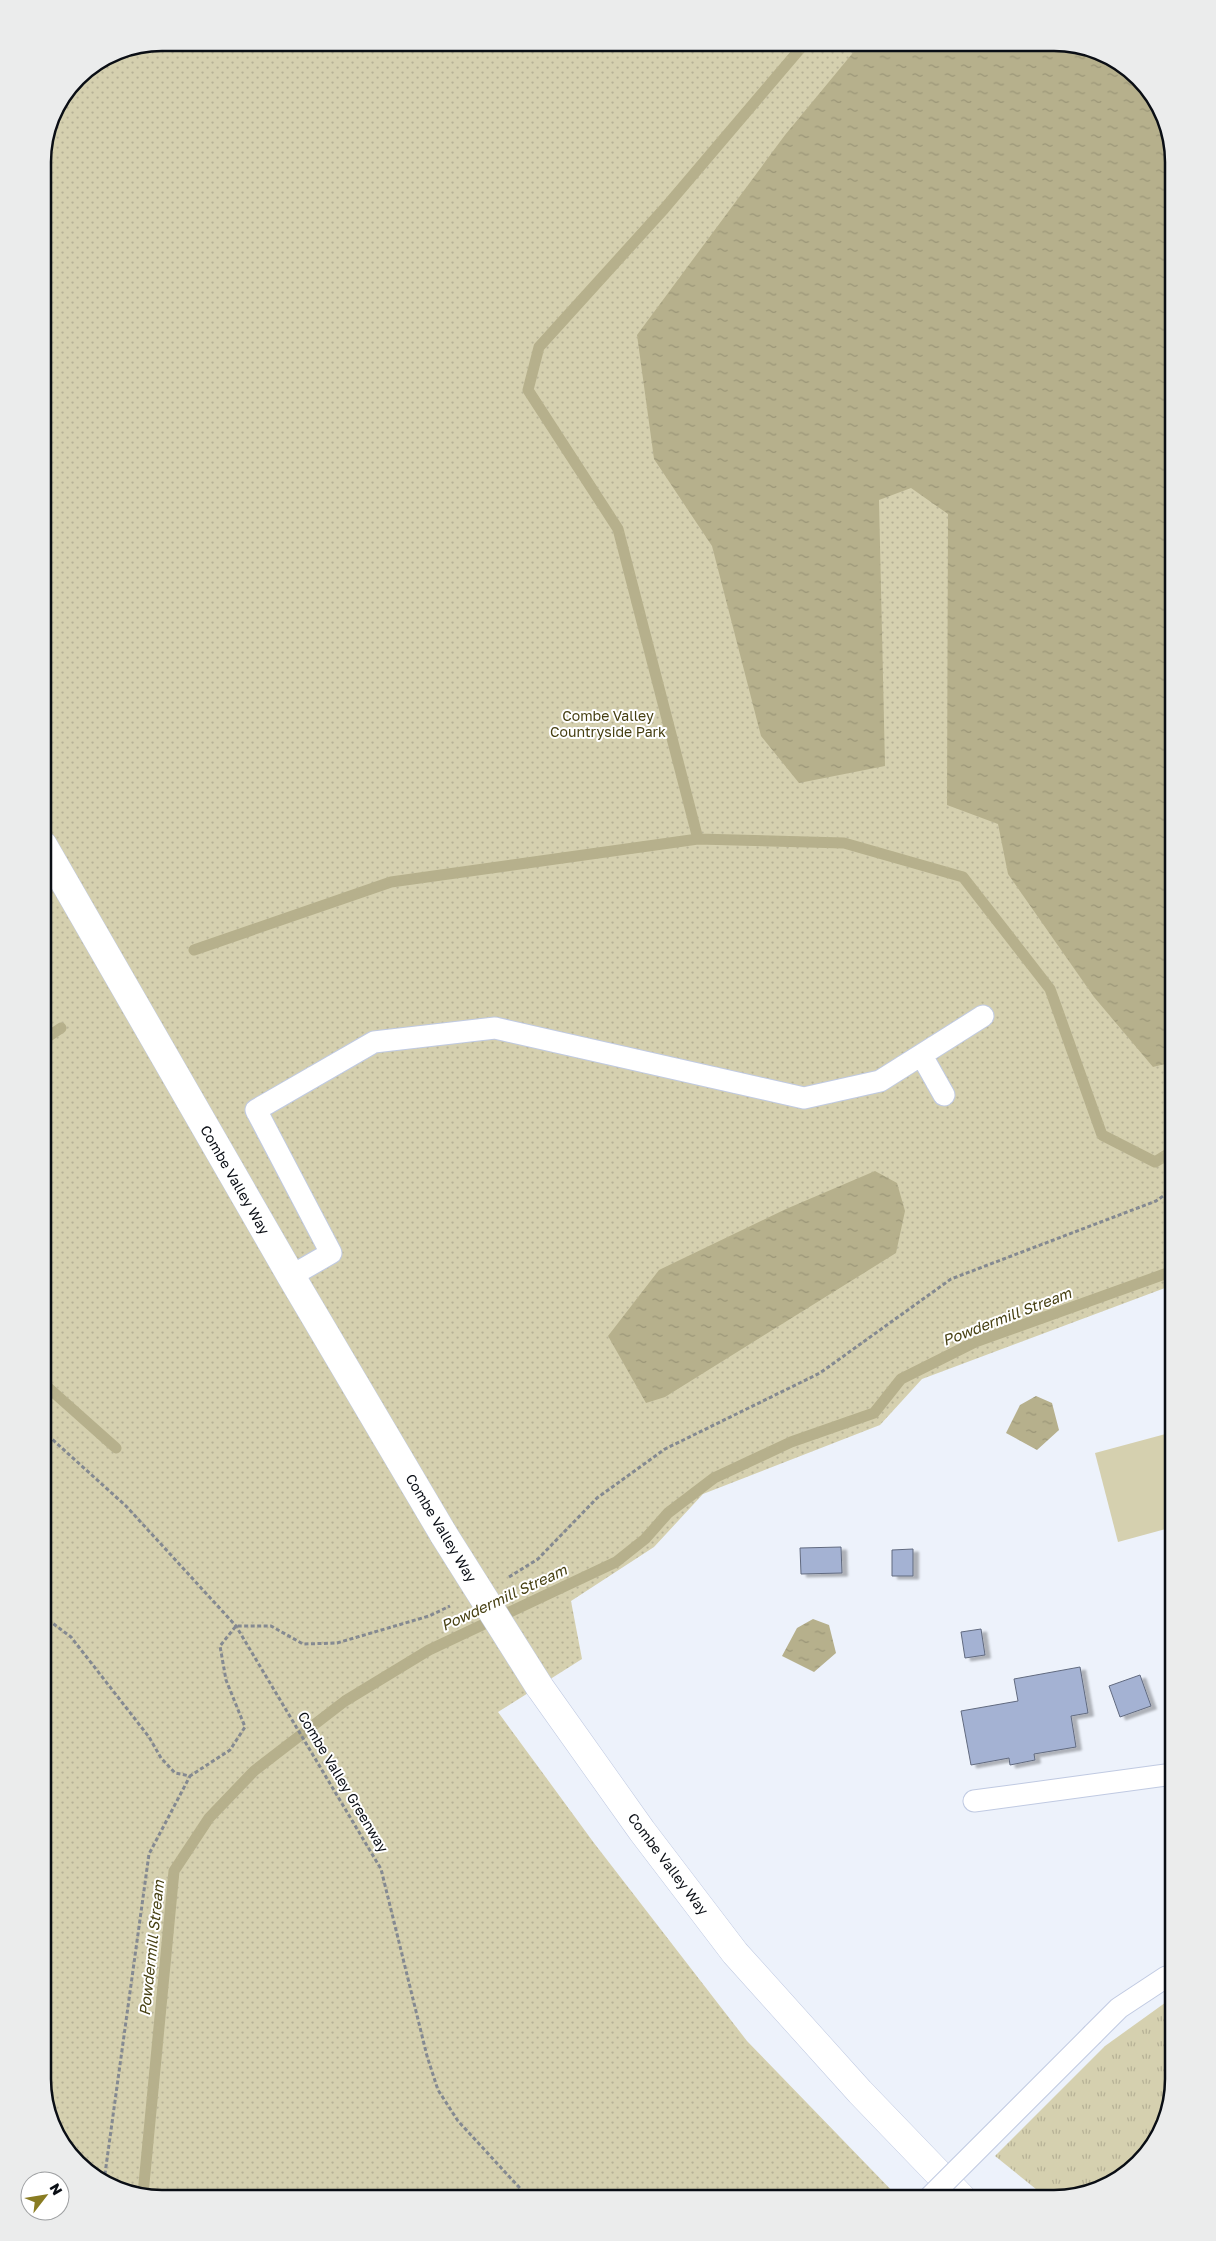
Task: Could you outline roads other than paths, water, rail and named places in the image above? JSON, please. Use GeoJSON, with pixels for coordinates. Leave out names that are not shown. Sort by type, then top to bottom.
{"type":"FeatureCollection","features":[{"type":"Feature","properties":{"kind":"main road","name":"Combe Valley Way"},"geometry":{"type":"LineString","coordinates":[[51,860],[291,1276],[444,1535],[540,1686],[642,1831],[735,1953],[860,2092],[954,2190]]}},
{"type":"Feature","properties":{"kind":"lane"},"geometry":{"type":"LineString","coordinates":[[291,1276],[331,1253],[256,1110],[374,1042],[495,1028],[804,1098],[880,1081],[983,1016]]}},
{"type":"Feature","properties":{"kind":"lane"},"geometry":{"type":"LineString","coordinates":[[922,1056],[944,1095]]}},
{"type":"Feature","properties":{"kind":"lane"},"geometry":{"type":"LineString","coordinates":[[974,1801],[1165,1775]]}},
{"type":"Feature","properties":{"kind":"lane"},"geometry":{"type":"LineString","coordinates":[[937,2190],[1119,2008],[1165,1978]]}},
{"type":"Feature","properties":{"kind":"water"},"geometry":{"type":"Polygon","coordinates":[[[854,51],[1061,51],[1075,53],[1096,60],[1121,74],[1142,95],[1159,127],[1165,155],[1165,1064],[1153,1067],[1094,997],[1008,874],[998,824],[947,805],[948,514],[911,488],[879,500],[885,766],[799,783],[761,736],[712,546],[654,459],[637,335],[785,135],[854,51]]]}},
{"type":"Feature","properties":{"kind":"water"},"geometry":{"type":"Polygon","coordinates":[[[875,1171],[897,1183],[905,1211],[896,1253],[665,1397],[646,1403],[608,1336],[659,1270],[786,1209],[875,1171]]]}},
{"type":"Feature","properties":{"kind":"water"},"geometry":{"type":"Polygon","coordinates":[[[1036,1396],[1052,1403],[1059,1430],[1037,1450],[1006,1433],[1020,1405],[1036,1396]]]}},
{"type":"Feature","properties":{"kind":"water"},"geometry":{"type":"Polygon","coordinates":[[[813,1619],[829,1625],[836,1653],[814,1672],[782,1656],[797,1628],[813,1619]]]}},
{"type":"Feature","properties":{"kind":"waterway"},"geometry":{"type":"LineString","coordinates":[[698,839],[618,529],[528,390],[539,347],[664,209],[798,51]]}},
{"type":"Feature","properties":{"kind":"waterway"},"geometry":{"type":"LineString","coordinates":[[194,950],[391,882],[698,839],[844,843],[963,877],[1050,989],[1102,1135],[1155,1162],[1165,1156]]}},
{"type":"Feature","properties":{"kind":"waterway"},"geometry":{"type":"LineString","coordinates":[[51,1035],[61,1028]]}},
{"type":"Feature","properties":{"kind":"waterway","name":"Powdermill Stream"},"geometry":{"type":"LineString","coordinates":[[144,2188],[174,1871],[209,1818],[254,1771],[345,1701],[429,1650],[616,1562],[645,1539],[668,1513],[714,1478],[791,1442],[874,1413],[901,1379],[975,1342],[1165,1274]]}},
{"type":"Feature","properties":{"kind":"waterway"},"geometry":{"type":"LineString","coordinates":[[51,1390],[116,1448]]}},
{"type":"Feature","properties":{"kind":"park label","name":"Combe Valley Countryside Park"},"geometry":{"type":"Point","coordinates":[608,724]}}]}
